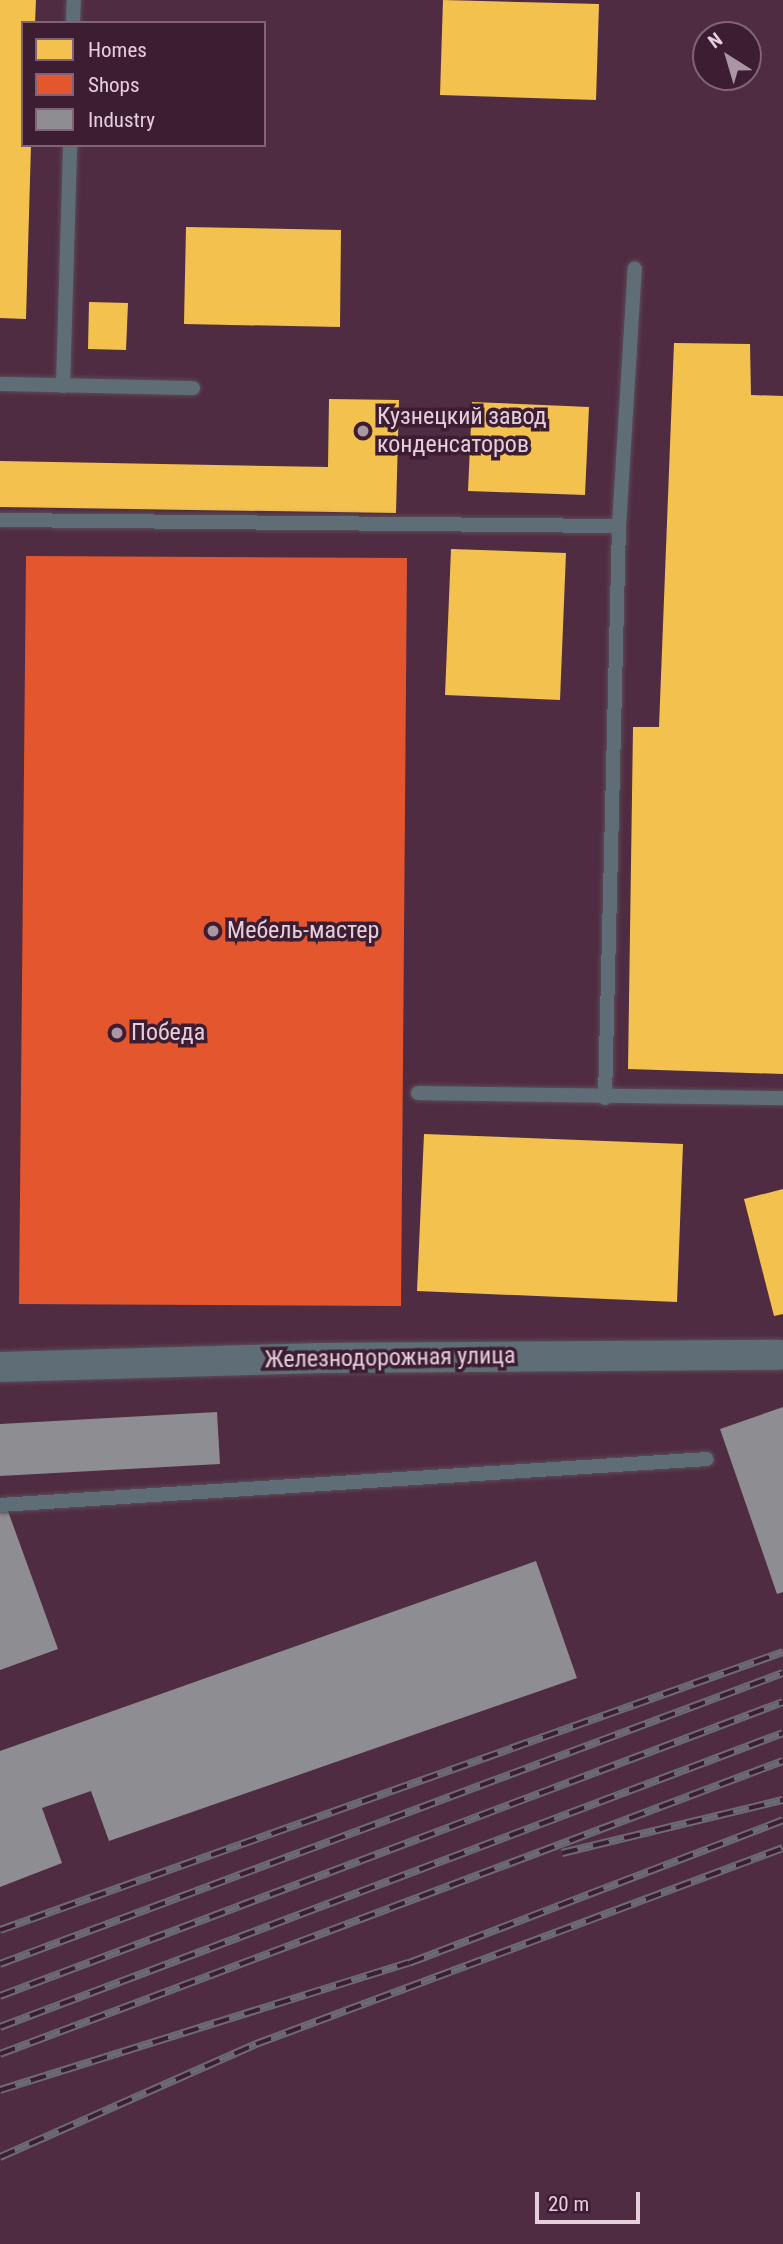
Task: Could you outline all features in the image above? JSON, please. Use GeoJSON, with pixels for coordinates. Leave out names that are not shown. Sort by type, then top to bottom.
{"type":"FeatureCollection","features":[{"type":"Feature","properties":{"kind":"street","name":"Железнодорожная улица"},"geometry":{"type":"LineString","coordinates":[[0,1367],[321,1358],[781,1355]]}},
{"type":"Feature","properties":{"kind":"lane"},"geometry":{"type":"LineString","coordinates":[[73,21],[74,0]]}},
{"type":"Feature","properties":{"kind":"lane"},"geometry":{"type":"LineString","coordinates":[[63,386],[70,147]]}},
{"type":"Feature","properties":{"kind":"lane"},"geometry":{"type":"LineString","coordinates":[[605,1098],[619,526],[635,268]]}},
{"type":"Feature","properties":{"kind":"lane"},"geometry":{"type":"LineString","coordinates":[[0,384],[193,388]]}},
{"type":"Feature","properties":{"kind":"lane"},"geometry":{"type":"LineString","coordinates":[[0,520],[619,526]]}},
{"type":"Feature","properties":{"kind":"lane"},"geometry":{"type":"LineString","coordinates":[[418,1093],[605,1098],[783,1098]]}},
{"type":"Feature","properties":{"kind":"lane"},"geometry":{"type":"LineString","coordinates":[[0,1505],[707,1460]]}},
{"type":"Feature","properties":{"kind":"shaded area"},"geometry":{"type":"Polygon","coordinates":[[[0,0],[783,0],[783,2244],[0,2244],[0,0]]]}},
{"type":"Feature","properties":{"kind":"building: Homes"},"geometry":{"type":"Polygon","coordinates":[[[0,0],[36,0],[35,21],[21,21],[21,147],[31,147],[26,319],[0,318],[0,0]]]}},
{"type":"Feature","properties":{"kind":"building: Homes"},"geometry":{"type":"Polygon","coordinates":[[[443,0],[599,4],[596,100],[440,95],[443,0]]]}},
{"type":"Feature","properties":{"kind":"building: Homes"},"geometry":{"type":"Polygon","coordinates":[[[186,227],[341,230],[340,327],[184,324],[186,227]]]}},
{"type":"Feature","properties":{"kind":"building: Homes"},"geometry":{"type":"Polygon","coordinates":[[[89,302],[128,303],[126,350],[88,349],[89,302]]]}},
{"type":"Feature","properties":{"kind":"building: Homes"},"geometry":{"type":"Polygon","coordinates":[[[674,343],[750,344],[751,395],[783,396],[783,1074],[628,1069],[633,727],[659,727],[674,343]]]}},
{"type":"Feature","properties":{"kind":"building: Homes","name":"Кузнецкий завод конденсаторов"},"geometry":{"type":"Polygon","coordinates":[[[329,399],[399,400],[396,513],[0,507],[0,461],[328,467],[329,399]]]}},
{"type":"Feature","properties":{"kind":"building: Homes"},"geometry":{"type":"Polygon","coordinates":[[[472,402],[589,407],[585,495],[468,491],[472,402]]]}},
{"type":"Feature","properties":{"kind":"building: Homes"},"geometry":{"type":"Polygon","coordinates":[[[451,549],[566,553],[560,700],[445,695],[451,549]]]}},
{"type":"Feature","properties":{"kind":"building: Homes"},"geometry":{"type":"Polygon","coordinates":[[[424,1134],[683,1144],[677,1302],[417,1291],[424,1134]]]}},
{"type":"Feature","properties":{"kind":"building: Homes"},"geometry":{"type":"Polygon","coordinates":[[[783,1189],[783,1314],[774,1316],[744,1199],[783,1189]]]}},
{"type":"Feature","properties":{"kind":"building: Shops","name":"Мебель-мастер"},"geometry":{"type":"Polygon","coordinates":[[[26,556],[407,558],[401,1306],[19,1304],[26,556]]]}},
{"type":"Feature","properties":{"kind":"building: Industry"},"geometry":{"type":"Polygon","coordinates":[[[783,1407],[783,1592],[777,1594],[720,1429],[783,1407]]]}},
{"type":"Feature","properties":{"kind":"building: Industry"},"geometry":{"type":"Polygon","coordinates":[[[217,1412],[220,1464],[0,1476],[0,1424],[217,1412]]]}},
{"type":"Feature","properties":{"kind":"building: Industry"},"geometry":{"type":"Polygon","coordinates":[[[5,1503],[58,1649],[0,1670],[0,1505],[5,1503]]]}},
{"type":"Feature","properties":{"kind":"building: Industry"},"geometry":{"type":"Polygon","coordinates":[[[536,1561],[577,1678],[109,1841],[91,1791],[42,1808],[62,1863],[0,1887],[0,1751],[536,1561]]]}},
{"type":"Feature","properties":{"kind":"railway"},"geometry":{"type":"LineString","coordinates":[[0,1930],[783,1652]]}},
{"type":"Feature","properties":{"kind":"railway"},"geometry":{"type":"LineString","coordinates":[[0,1964],[783,1673]]}},
{"type":"Feature","properties":{"kind":"railway"},"geometry":{"type":"LineString","coordinates":[[0,1996],[783,1702]]}},
{"type":"Feature","properties":{"kind":"railway"},"geometry":{"type":"LineString","coordinates":[[0,2027],[783,1733]]}},
{"type":"Feature","properties":{"kind":"railway"},"geometry":{"type":"LineString","coordinates":[[0,2054],[783,1761]]}},
{"type":"Feature","properties":{"kind":"railway"},"geometry":{"type":"LineString","coordinates":[[562,1853],[783,1800]]}},
{"type":"Feature","properties":{"kind":"railway"},"geometry":{"type":"LineString","coordinates":[[0,2090],[409,1963],[783,1820]]}},
{"type":"Feature","properties":{"kind":"railway"},"geometry":{"type":"LineString","coordinates":[[0,2157],[256,2044],[783,1848]]}},
{"type":"Feature","properties":{"kind":"place","name":"Кузнецкий завод конденсаторов"},"geometry":{"type":"Point","coordinates":[363,431]}},
{"type":"Feature","properties":{"kind":"place","name":"Мебель-мастер"},"geometry":{"type":"Point","coordinates":[213,931]}},
{"type":"Feature","properties":{"kind":"place","name":"Победа"},"geometry":{"type":"Point","coordinates":[117,1033]}}]}
